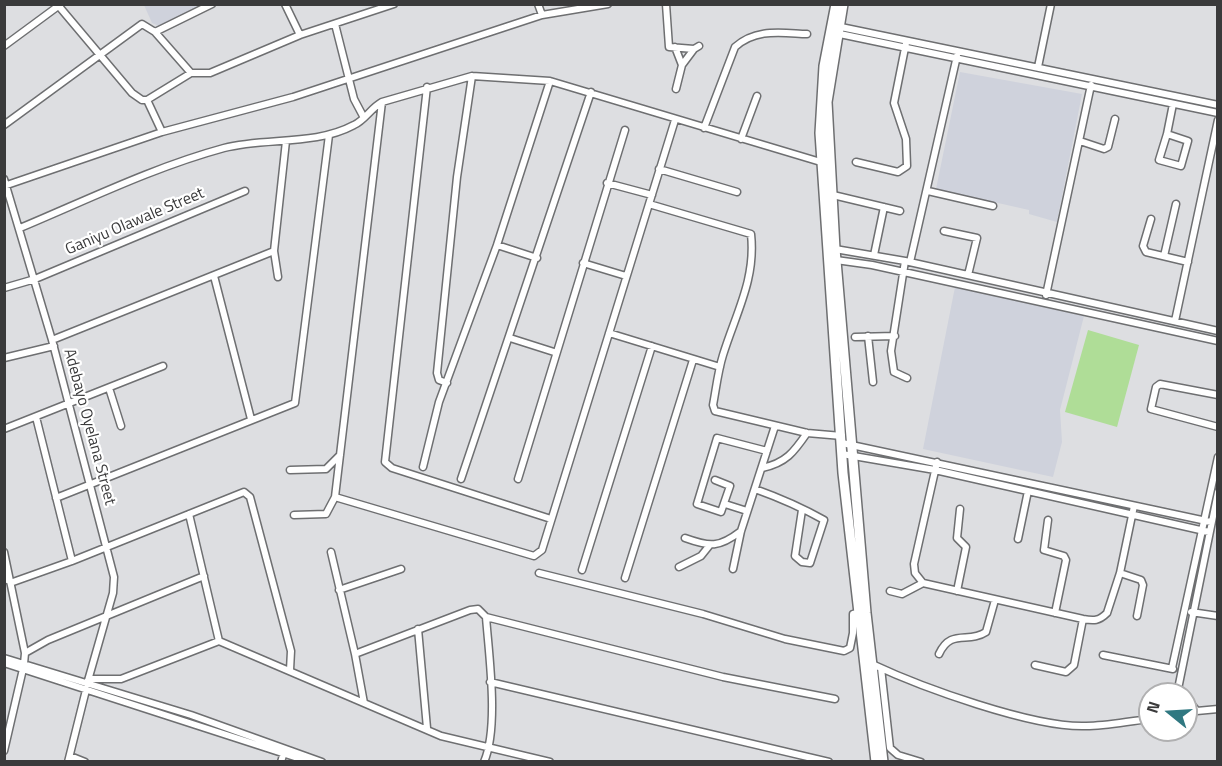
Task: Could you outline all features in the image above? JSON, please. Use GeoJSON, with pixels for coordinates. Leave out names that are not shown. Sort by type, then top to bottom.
{"type":"FeatureCollection","features":[{"type":"Feature","properties":{"kind":"main road"},"geometry":{"type":"LineString","coordinates":[[835,29],[836,4]]}},
{"type":"Feature","properties":{"kind":"main road"},"geometry":{"type":"LineString","coordinates":[[843,4],[835,29],[820,103],[827,164],[842,454],[857,613],[876,762]]}},
{"type":"Feature","properties":{"kind":"main road"},"geometry":{"type":"LineString","coordinates":[[827,164],[833,195],[835,249],[884,762]]}},
{"type":"Feature","properties":{"kind":"street"},"geometry":{"type":"LineString","coordinates":[[155,32],[212,4]]}},
{"type":"Feature","properties":{"kind":"street"},"geometry":{"type":"LineString","coordinates":[[285,4],[300,35]]}},
{"type":"Feature","properties":{"kind":"street"},"geometry":{"type":"LineString","coordinates":[[4,46],[59,5],[137,98],[147,100],[191,74],[210,73],[300,35],[394,4]]}},
{"type":"Feature","properties":{"kind":"street"},"geometry":{"type":"LineString","coordinates":[[538,4],[542,15]]}},
{"type":"Feature","properties":{"kind":"street"},"geometry":{"type":"LineString","coordinates":[[5,184],[162,132],[348,79],[542,15],[588,5],[608,4]]}},
{"type":"Feature","properties":{"kind":"street"},"geometry":{"type":"LineString","coordinates":[[666,4],[668,44],[675,47],[696,48],[682,65],[676,89]]}},
{"type":"Feature","properties":{"kind":"street"},"geometry":{"type":"LineString","coordinates":[[1038,67],[1051,4]]}},
{"type":"Feature","properties":{"kind":"street"},"geometry":{"type":"LineString","coordinates":[[335,24],[348,79],[363,116]]}},
{"type":"Feature","properties":{"kind":"street"},"geometry":{"type":"LineString","coordinates":[[4,125],[138,25],[147,25],[155,32],[191,74]]}},
{"type":"Feature","properties":{"kind":"street"},"geometry":{"type":"LineString","coordinates":[[835,29],[958,50],[1218,105]]}},
{"type":"Feature","properties":{"kind":"street"},"geometry":{"type":"LineString","coordinates":[[835,29],[905,47],[1218,113]]}},
{"type":"Feature","properties":{"kind":"street"},"geometry":{"type":"LineString","coordinates":[[704,128],[735,47],[746,38],[767,32],[807,34]]}},
{"type":"Feature","properties":{"kind":"street"},"geometry":{"type":"LineString","coordinates":[[856,162],[898,172],[907,166],[906,139],[894,103],[906,40]]}},
{"type":"Feature","properties":{"kind":"street"},"geometry":{"type":"LineString","coordinates":[[675,47],[682,65]]}},
{"type":"Feature","properties":{"kind":"street"},"geometry":{"type":"LineString","coordinates":[[907,378],[894,372],[891,351],[903,272],[928,191],[958,50]]}},
{"type":"Feature","properties":{"kind":"street"},"geometry":{"type":"LineString","coordinates":[[20,228],[177,163],[237,146],[329,135],[354,125],[382,102],[427,87],[472,76],[550,81],[827,164]]}},
{"type":"Feature","properties":{"kind":"street"},"geometry":{"type":"LineString","coordinates":[[447,383],[439,380],[437,373],[455,188],[472,76]]}},
{"type":"Feature","properties":{"kind":"street"},"geometry":{"type":"LineString","coordinates":[[1044,302],[1092,78]]}},
{"type":"Feature","properties":{"kind":"street"},"geometry":{"type":"LineString","coordinates":[[423,467],[437,408],[497,245],[550,81]]}},
{"type":"Feature","properties":{"kind":"street"},"geometry":{"type":"LineString","coordinates":[[427,87],[385,462],[392,468],[551,519]]}},
{"type":"Feature","properties":{"kind":"street"},"geometry":{"type":"LineString","coordinates":[[461,479],[591,92]]}},
{"type":"Feature","properties":{"kind":"street"},"geometry":{"type":"LineString","coordinates":[[741,139],[757,96]]}},
{"type":"Feature","properties":{"kind":"street"},"geometry":{"type":"LineString","coordinates":[[147,100],[162,132]]}},
{"type":"Feature","properties":{"kind":"street"},"geometry":{"type":"LineString","coordinates":[[294,515],[326,514],[335,497],[382,102]]}},
{"type":"Feature","properties":{"kind":"street"},"geometry":{"type":"LineString","coordinates":[[1167,134],[1188,141],[1181,166],[1159,160],[1173,104]]}},
{"type":"Feature","properties":{"kind":"street"},"geometry":{"type":"LineString","coordinates":[[1080,141],[1108,147],[1115,119]]}},
{"type":"Feature","properties":{"kind":"street"},"geometry":{"type":"LineString","coordinates":[[335,497],[534,556],[542,550],[675,120]]}},
{"type":"Feature","properties":{"kind":"street"},"geometry":{"type":"LineString","coordinates":[[1175,321],[1218,120]]}},
{"type":"Feature","properties":{"kind":"street"},"geometry":{"type":"LineString","coordinates":[[518,479],[554,352],[625,130]]}},
{"type":"Feature","properties":{"kind":"street"},"geometry":{"type":"LineString","coordinates":[[56,498],[297,400],[329,135]]}},
{"type":"Feature","properties":{"kind":"street"},"geometry":{"type":"LineString","coordinates":[[278,277],[274,251],[286,141]]}},
{"type":"Feature","properties":{"kind":"street"},"geometry":{"type":"LineString","coordinates":[[659,169],[737,192]]}},
{"type":"Feature","properties":{"kind":"street"},"geometry":{"type":"LineString","coordinates":[[607,183],[652,195]]}},
{"type":"Feature","properties":{"kind":"street","name":"Adebayo Oyelana Street"},"geometry":{"type":"LineString","coordinates":[[5,184],[53,343],[107,546],[114,582],[69,759]]}},
{"type":"Feature","properties":{"kind":"street","name":"Ganiyu Olawale Street"},"geometry":{"type":"LineString","coordinates":[[4,288],[35,279],[245,190]]}},
{"type":"Feature","properties":{"kind":"street"},"geometry":{"type":"LineString","coordinates":[[928,191],[993,206]]}},
{"type":"Feature","properties":{"kind":"street"},"geometry":{"type":"LineString","coordinates":[[833,195],[900,211]]}},
{"type":"Feature","properties":{"kind":"street"},"geometry":{"type":"LineString","coordinates":[[649,204],[751,234],[753,257],[747,285],[720,367],[713,405],[715,411],[853,444],[1208,521]]}},
{"type":"Feature","properties":{"kind":"street"},"geometry":{"type":"LineString","coordinates":[[1164,256],[1176,204]]}},
{"type":"Feature","properties":{"kind":"street"},"geometry":{"type":"LineString","coordinates":[[874,255],[884,207]]}},
{"type":"Feature","properties":{"kind":"street"},"geometry":{"type":"LineString","coordinates":[[1151,219],[1144,249],[1188,262]]}},
{"type":"Feature","properties":{"kind":"street"},"geometry":{"type":"LineString","coordinates":[[944,231],[977,238],[968,275]]}},
{"type":"Feature","properties":{"kind":"street"},"geometry":{"type":"LineString","coordinates":[[497,245],[537,258]]}},
{"type":"Feature","properties":{"kind":"street"},"geometry":{"type":"LineString","coordinates":[[835,249],[968,275],[1218,331]]}},
{"type":"Feature","properties":{"kind":"street"},"geometry":{"type":"LineString","coordinates":[[4,358],[53,343],[274,251]]}},
{"type":"Feature","properties":{"kind":"street"},"geometry":{"type":"LineString","coordinates":[[836,260],[903,272],[1218,341]]}},
{"type":"Feature","properties":{"kind":"street"},"geometry":{"type":"LineString","coordinates":[[583,263],[626,276]]}},
{"type":"Feature","properties":{"kind":"street"},"geometry":{"type":"LineString","coordinates":[[214,276],[251,419]]}},
{"type":"Feature","properties":{"kind":"street"},"geometry":{"type":"LineString","coordinates":[[609,333],[720,367]]}},
{"type":"Feature","properties":{"kind":"street"},"geometry":{"type":"LineString","coordinates":[[868,336],[873,382]]}},
{"type":"Feature","properties":{"kind":"street"},"geometry":{"type":"LineString","coordinates":[[855,337],[895,336]]}},
{"type":"Feature","properties":{"kind":"street"},"geometry":{"type":"LineString","coordinates":[[510,338],[554,352]]}},
{"type":"Feature","properties":{"kind":"street"},"geometry":{"type":"LineString","coordinates":[[582,570],[652,346]]}},
{"type":"Feature","properties":{"kind":"street"},"geometry":{"type":"LineString","coordinates":[[625,578],[693,360]]}},
{"type":"Feature","properties":{"kind":"street"},"geometry":{"type":"LineString","coordinates":[[4,429],[163,366]]}},
{"type":"Feature","properties":{"kind":"street"},"geometry":{"type":"LineString","coordinates":[[1218,395],[1160,384],[1156,387],[1151,409],[1218,427]]}},
{"type":"Feature","properties":{"kind":"street"},"geometry":{"type":"LineString","coordinates":[[109,388],[121,426]]}},
{"type":"Feature","properties":{"kind":"street"},"geometry":{"type":"LineString","coordinates":[[36,417],[72,561]]}},
{"type":"Feature","properties":{"kind":"street"},"geometry":{"type":"LineString","coordinates":[[733,569],[741,531],[775,426]]}},
{"type":"Feature","properties":{"kind":"street"},"geometry":{"type":"LineString","coordinates":[[762,468],[778,465],[791,456],[807,433]]}},
{"type":"Feature","properties":{"kind":"street"},"geometry":{"type":"LineString","coordinates":[[715,480],[730,486],[723,510],[717,512],[697,504],[717,438],[767,451]]}},
{"type":"Feature","properties":{"kind":"street"},"geometry":{"type":"LineString","coordinates":[[290,470],[326,469],[341,453]]}},
{"type":"Feature","properties":{"kind":"street"},"geometry":{"type":"LineString","coordinates":[[842,454],[934,470],[1206,532]]}},
{"type":"Feature","properties":{"kind":"street"},"geometry":{"type":"LineString","coordinates":[[1180,682],[1218,457]]}},
{"type":"Feature","properties":{"kind":"street"},"geometry":{"type":"LineString","coordinates":[[937,462],[914,564],[915,573],[923,583],[995,600],[1097,621],[1107,613],[1120,573],[1134,506]]}},
{"type":"Feature","properties":{"kind":"street"},"geometry":{"type":"LineString","coordinates":[[755,489],[796,504],[802,510],[824,522],[810,563],[802,562],[795,556],[802,510]]}},
{"type":"Feature","properties":{"kind":"street"},"geometry":{"type":"LineString","coordinates":[[1018,539],[1028,491]]}},
{"type":"Feature","properties":{"kind":"street"},"geometry":{"type":"LineString","coordinates":[[1208,521],[1218,492]]}},
{"type":"Feature","properties":{"kind":"street"},"geometry":{"type":"LineString","coordinates":[[4,579],[13,582],[72,561],[240,493],[250,496],[291,651],[290,670]]}},
{"type":"Feature","properties":{"kind":"street"},"geometry":{"type":"LineString","coordinates":[[725,504],[747,511]]}},
{"type":"Feature","properties":{"kind":"street"},"geometry":{"type":"LineString","coordinates":[[957,591],[966,547],[957,538],[960,509]]}},
{"type":"Feature","properties":{"kind":"street"},"geometry":{"type":"LineString","coordinates":[[189,514],[219,641]]}},
{"type":"Feature","properties":{"kind":"street"},"geometry":{"type":"LineString","coordinates":[[1048,520],[1044,550],[1064,556],[1066,560],[1055,613]]}},
{"type":"Feature","properties":{"kind":"street"},"geometry":{"type":"LineString","coordinates":[[679,567],[702,556],[709,546],[732,538],[741,531]]}},
{"type":"Feature","properties":{"kind":"street"},"geometry":{"type":"LineString","coordinates":[[1172,668],[1206,532]]}},
{"type":"Feature","properties":{"kind":"street"},"geometry":{"type":"LineString","coordinates":[[685,538],[709,546]]}},
{"type":"Feature","properties":{"kind":"street"},"geometry":{"type":"LineString","coordinates":[[4,552],[13,582],[26,653],[4,751]]}},
{"type":"Feature","properties":{"kind":"street"},"geometry":{"type":"LineString","coordinates":[[331,552],[364,703]]}},
{"type":"Feature","properties":{"kind":"street"},"geometry":{"type":"LineString","coordinates":[[339,590],[401,569]]}},
{"type":"Feature","properties":{"kind":"street"},"geometry":{"type":"LineString","coordinates":[[539,573],[703,614],[786,639],[844,651],[850,648],[853,614],[857,613]]}},
{"type":"Feature","properties":{"kind":"street"},"geometry":{"type":"LineString","coordinates":[[1120,573],[1142,580],[1137,616]]}},
{"type":"Feature","properties":{"kind":"street"},"geometry":{"type":"LineString","coordinates":[[26,653],[48,640],[204,576]]}},
{"type":"Feature","properties":{"kind":"street"},"geometry":{"type":"LineString","coordinates":[[890,591],[902,594],[923,583]]}},
{"type":"Feature","properties":{"kind":"street"},"geometry":{"type":"LineString","coordinates":[[939,654],[946,642],[980,636],[986,632],[995,600]]}},
{"type":"Feature","properties":{"kind":"street"},"geometry":{"type":"LineString","coordinates":[[355,654],[474,609],[482,611],[486,617],[490,682],[490,747],[484,762]]}},
{"type":"Feature","properties":{"kind":"street"},"geometry":{"type":"LineString","coordinates":[[1191,612],[1218,616]]}},
{"type":"Feature","properties":{"kind":"street"},"geometry":{"type":"LineString","coordinates":[[486,617],[723,677],[835,699]]}},
{"type":"Feature","properties":{"kind":"street"},"geometry":{"type":"LineString","coordinates":[[1035,665],[1066,672],[1070,670],[1083,619]]}},
{"type":"Feature","properties":{"kind":"street"},"geometry":{"type":"LineString","coordinates":[[418,629],[426,728]]}},
{"type":"Feature","properties":{"kind":"street"},"geometry":{"type":"LineString","coordinates":[[87,685],[121,679],[219,641],[447,738],[550,762]]}},
{"type":"Feature","properties":{"kind":"street"},"geometry":{"type":"LineString","coordinates":[[1103,655],[1180,671]]}},
{"type":"Feature","properties":{"kind":"street"},"geometry":{"type":"LineString","coordinates":[[7,661],[322,762]]}},
{"type":"Feature","properties":{"kind":"street"},"geometry":{"type":"LineString","coordinates":[[921,762],[898,755],[890,748],[876,666],[1034,720],[1085,726],[1138,720]]}},
{"type":"Feature","properties":{"kind":"street"},"geometry":{"type":"LineString","coordinates":[[490,682],[829,762]]}},
{"type":"Feature","properties":{"kind":"street"},"geometry":{"type":"LineString","coordinates":[[1198,711],[1218,709]]}},
{"type":"Feature","properties":{"kind":"street"},"geometry":{"type":"LineString","coordinates":[[216,727],[310,762]]}},
{"type":"Feature","properties":{"kind":"street"},"geometry":{"type":"LineString","coordinates":[[281,762],[284,752]]}},
{"type":"Feature","properties":{"kind":"street"},"geometry":{"type":"LineString","coordinates":[[69,759],[85,762]]}},
{"type":"Feature","properties":{"kind":"shaded area"},"geometry":{"type":"Polygon","coordinates":[[[144,5],[201,5],[159,26],[152,23],[144,5]]]}},
{"type":"Feature","properties":{"kind":"shaded area"},"geometry":{"type":"Polygon","coordinates":[[[960,72],[1082,94],[1057,222],[1029,214],[1029,210],[936,189],[960,72]]]}},
{"type":"Feature","properties":{"kind":"shaded area"},"geometry":{"type":"Polygon","coordinates":[[[955,287],[1084,316],[1060,410],[1062,442],[1053,477],[923,449],[955,287]]]}},
{"type":"Feature","properties":{"kind":"green space"},"geometry":{"type":"Polygon","coordinates":[[[1088,330],[1139,345],[1117,427],[1065,412],[1088,330]]]}}]}
